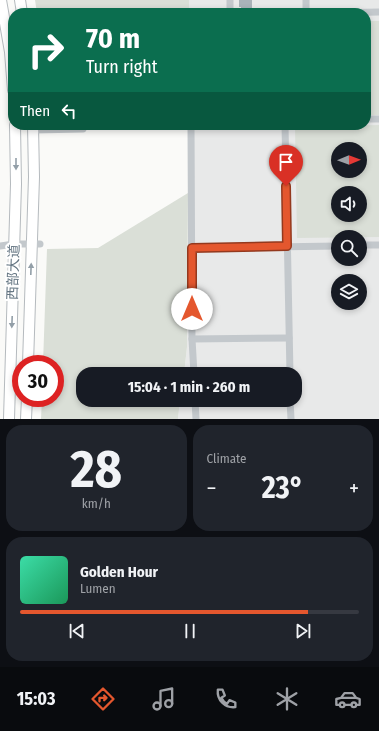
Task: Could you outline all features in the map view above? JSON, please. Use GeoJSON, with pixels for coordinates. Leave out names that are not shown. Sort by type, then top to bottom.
{"type":"FeatureCollection","features":[{"type":"Feature","properties":{"kind":"main road"},"geometry":{"type":"LineString","coordinates":[[1,0],[8,40]]}},
{"type":"Feature","properties":{"kind":"main road","name":"西部大道"},"geometry":{"type":"LineString","coordinates":[[9,419],[16,164],[15,130]]}},
{"type":"Feature","properties":{"kind":"main road","name":"西部大道"},"geometry":{"type":"LineString","coordinates":[[29,355],[36,244],[33,130]]}},
{"type":"Feature","properties":{"kind":"main road"},"geometry":{"type":"LineString","coordinates":[[26,419],[27,407]]}},
{"type":"Feature","properties":{"kind":"street"},"geometry":{"type":"LineString","coordinates":[[191,130],[192,339],[194,367]]}},
{"type":"Feature","properties":{"kind":"street"},"geometry":{"type":"LineString","coordinates":[[285,130],[290,367]]}},
{"type":"Feature","properties":{"kind":"street"},"geometry":{"type":"LineString","coordinates":[[0,246],[14,244],[36,244]]}},
{"type":"Feature","properties":{"kind":"street"},"geometry":{"type":"LineString","coordinates":[[367,245],[379,245]]}},
{"type":"Feature","properties":{"kind":"street"},"geometry":{"type":"LineString","coordinates":[[192,248],[331,246]]}},
{"type":"Feature","properties":{"kind":"street"},"geometry":{"type":"LineString","coordinates":[[192,339],[289,338]]}},
{"type":"Feature","properties":{"kind":"street"},"geometry":{"type":"LineString","coordinates":[[195,407],[196,419]]}},
{"type":"Feature","properties":{"kind":"street"},"geometry":{"type":"LineString","coordinates":[[290,407],[291,419]]}},
{"type":"Feature","properties":{"kind":"shaded area"},"geometry":{"type":"Polygon","coordinates":[[[35,0],[189,0],[189,8],[36,8],[35,0]]]}},
{"type":"Feature","properties":{"kind":"shaded area"},"geometry":{"type":"Polygon","coordinates":[[[189,0],[379,0],[379,419],[178,419],[179,407],[302,407],[302,367],[185,367],[187,347],[189,130],[371,130],[371,8],[189,8],[189,0]]]}},
{"type":"Feature","properties":{"kind":"shaded area"},"geometry":{"type":"Polygon","coordinates":[[[371,21],[379,21],[379,115],[371,115],[371,21]]]}},
{"type":"Feature","properties":{"kind":"shaded area"},"geometry":{"type":"Polygon","coordinates":[[[371,125],[379,125],[379,237],[367,237],[367,230],[331,230],[331,238],[297,238],[295,130],[371,130],[371,125]]]}},
{"type":"Feature","properties":{"kind":"shaded area"},"geometry":{"type":"Polygon","coordinates":[[[188,193],[187,347],[185,367],[76,367],[76,407],[179,407],[178,419],[41,419],[42,407],[64,407],[64,355],[43,355],[47,249],[98,248],[188,193]]]}},
{"type":"Feature","properties":{"kind":"building"},"geometry":{"type":"Polygon","coordinates":[[[239,0],[252,0],[252,8],[239,7],[239,0]]]}},
{"type":"Feature","properties":{"kind":"route"},"geometry":{"type":"LineString","coordinates":[[192,309],[192,248],[287,246],[286,186]]}}]}
